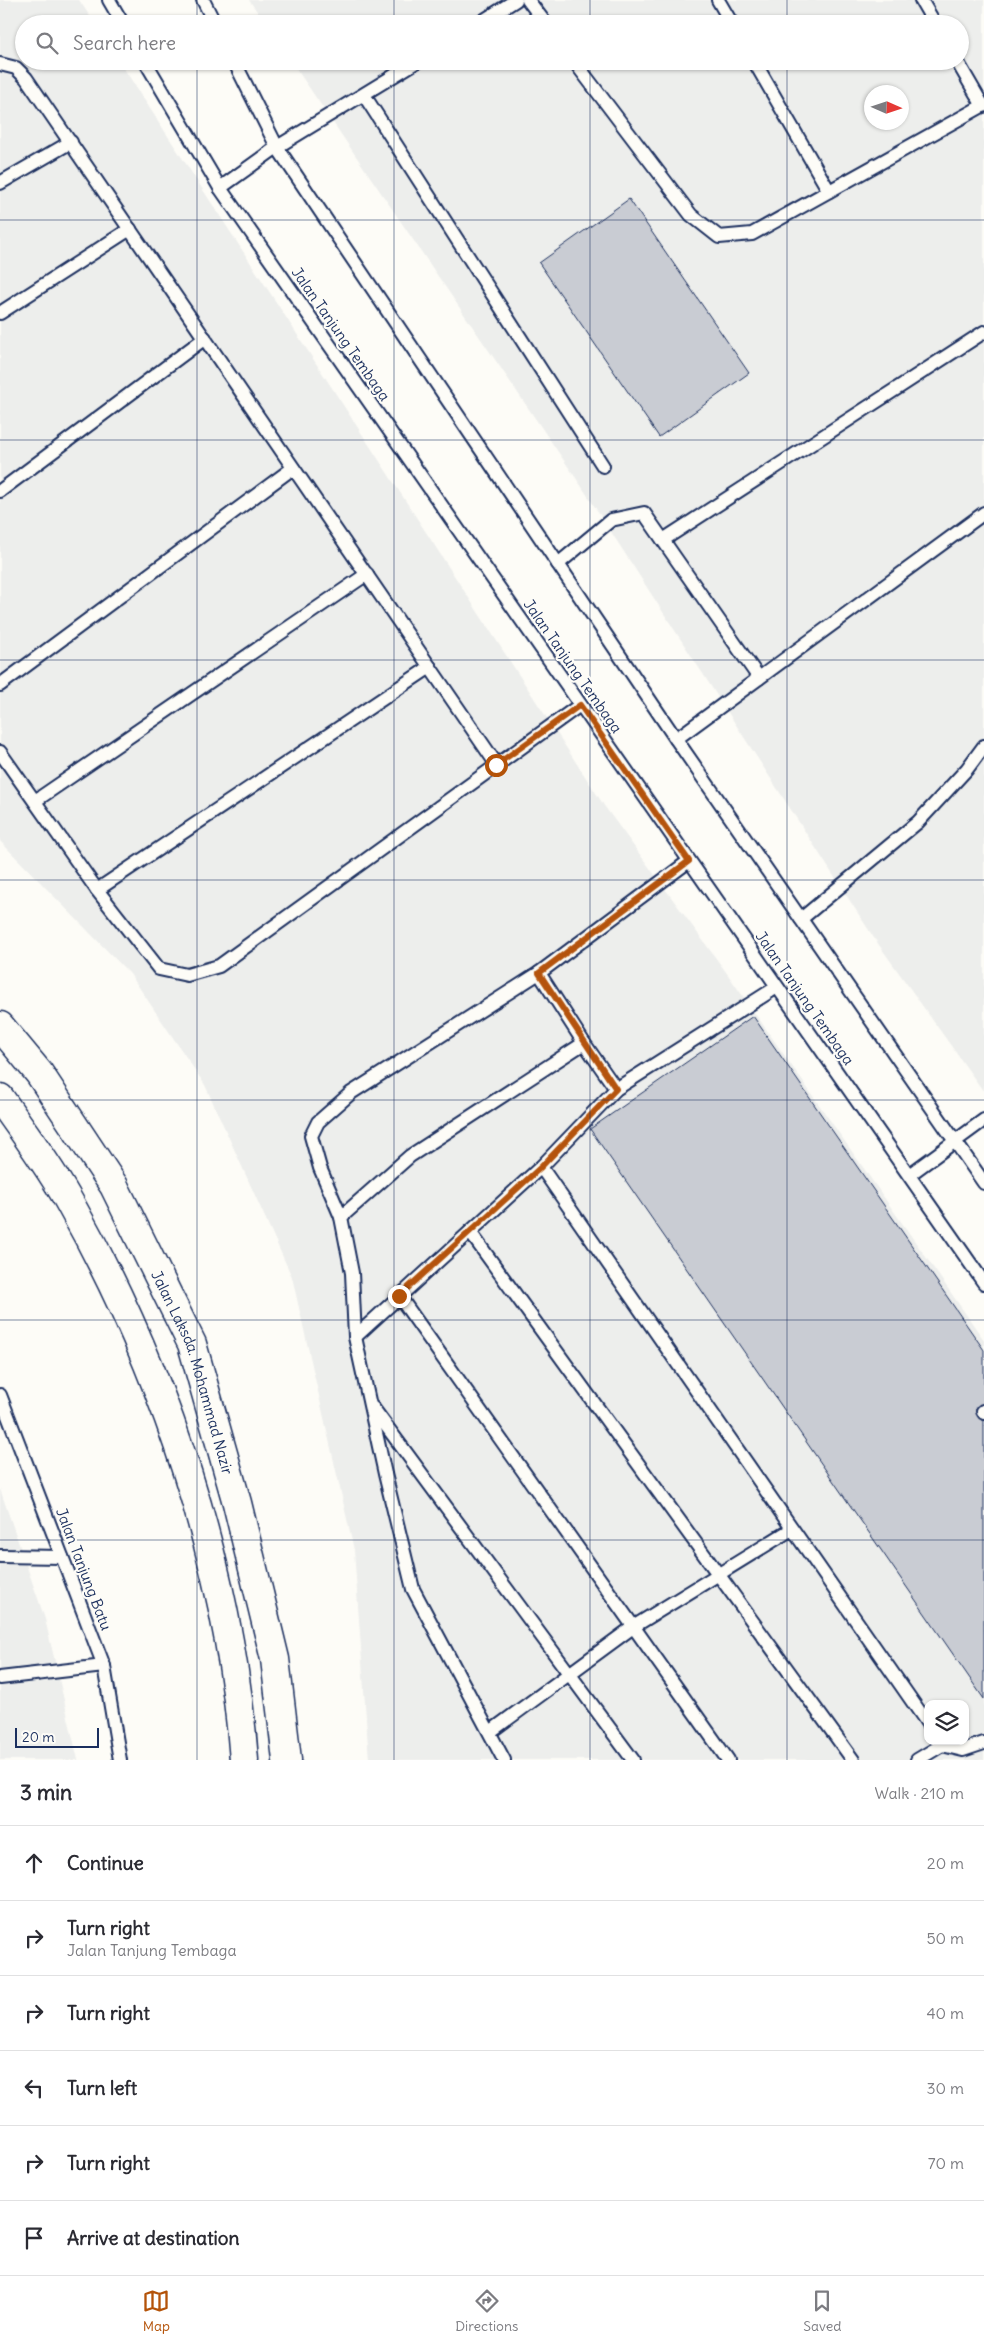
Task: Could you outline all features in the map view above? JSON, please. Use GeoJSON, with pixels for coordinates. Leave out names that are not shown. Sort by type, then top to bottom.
{"type":"FeatureCollection","features":[{"type":"Feature","properties":{"kind":"main road","name":"Jalan Laksda. Mohammad Nazir"},"geometry":{"type":"LineString","coordinates":[[0,1026],[39,1073],[114,1186],[192,1344],[237,1503],[275,1659],[287,1760]]}},
{"type":"Feature","properties":{"kind":"main road"},"geometry":{"type":"LineString","coordinates":[[0,1098],[71,1204],[136,1334],[195,1493],[227,1626],[244,1760]]}},
{"type":"Feature","properties":{"kind":"lane"},"geometry":{"type":"LineString","coordinates":[[109,0],[118,15]]}},
{"type":"Feature","properties":{"kind":"lane"},"geometry":{"type":"LineString","coordinates":[[203,0],[210,15]]}},
{"type":"Feature","properties":{"kind":"lane"},"geometry":{"type":"LineString","coordinates":[[492,15],[516,0]]}},
{"type":"Feature","properties":{"kind":"lane"},"geometry":{"type":"LineString","coordinates":[[528,0],[539,15]]}},
{"type":"Feature","properties":{"kind":"lane"},"geometry":{"type":"LineString","coordinates":[[718,0],[727,15]]}},
{"type":"Feature","properties":{"kind":"lane"},"geometry":{"type":"LineString","coordinates":[[921,0],[930,15]]}},
{"type":"Feature","properties":{"kind":"lane"},"geometry":{"type":"LineString","coordinates":[[0,64],[15,68]]}},
{"type":"Feature","properties":{"kind":"lane"},"geometry":{"type":"LineString","coordinates":[[18,70],[26,78],[71,142],[496,765]]}},
{"type":"Feature","properties":{"kind":"lane","name":"Jalan Tanjung Tembaga"},"geometry":{"type":"LineString","coordinates":[[150,70],[220,188],[984,1283]]}},
{"type":"Feature","properties":{"kind":"lane"},"geometry":{"type":"LineString","coordinates":[[238,70],[277,147],[676,739],[984,1184]]}},
{"type":"Feature","properties":{"kind":"lane"},"geometry":{"type":"LineString","coordinates":[[220,188],[277,147],[403,70]]}},
{"type":"Feature","properties":{"kind":"lane"},"geometry":{"type":"LineString","coordinates":[[581,70],[691,215],[719,237],[752,234],[983,106],[962,70]]}},
{"type":"Feature","properties":{"kind":"lane"},"geometry":{"type":"LineString","coordinates":[[759,70],[829,191]]}},
{"type":"Feature","properties":{"kind":"lane"},"geometry":{"type":"LineString","coordinates":[[364,94],[603,466]]}},
{"type":"Feature","properties":{"kind":"lane"},"geometry":{"type":"LineString","coordinates":[[0,183],[71,142]]}},
{"type":"Feature","properties":{"kind":"lane"},"geometry":{"type":"LineString","coordinates":[[0,313],[130,229]]}},
{"type":"Feature","properties":{"kind":"lane"},"geometry":{"type":"LineString","coordinates":[[663,540],[984,332]]}},
{"type":"Feature","properties":{"kind":"lane"},"geometry":{"type":"LineString","coordinates":[[0,491],[205,338]]}},
{"type":"Feature","properties":{"kind":"lane"},"geometry":{"type":"LineString","coordinates":[[0,685],[294,468]]}},
{"type":"Feature","properties":{"kind":"lane"},"geometry":{"type":"LineString","coordinates":[[558,564],[611,520],[644,513],[759,678]]}},
{"type":"Feature","properties":{"kind":"lane"},"geometry":{"type":"LineString","coordinates":[[676,739],[984,513]]}},
{"type":"Feature","properties":{"kind":"lane"},"geometry":{"type":"LineString","coordinates":[[35,801],[366,574]]}},
{"type":"Feature","properties":{"kind":"lane"},"geometry":{"type":"LineString","coordinates":[[97,890],[430,667]]}},
{"type":"Feature","properties":{"kind":"lane"},"geometry":{"type":"LineString","coordinates":[[0,752],[97,890],[159,969],[187,975],[219,966],[580,705]]}},
{"type":"Feature","properties":{"kind":"lane"},"geometry":{"type":"LineString","coordinates":[[801,919],[851,875],[918,822],[984,746]]}},
{"type":"Feature","properties":{"kind":"lane"},"geometry":{"type":"LineString","coordinates":[[504,1760],[413,1589],[355,1337],[352,1273],[341,1217],[320,1168],[312,1136],[318,1122],[352,1092],[539,973],[689,861]]}},
{"type":"Feature","properties":{"kind":"lane"},"geometry":{"type":"LineString","coordinates":[[539,973],[616,1089]]}},
{"type":"Feature","properties":{"kind":"lane"},"geometry":{"type":"LineString","coordinates":[[355,1337],[541,1167],[616,1089],[720,1032],[778,987]]}},
{"type":"Feature","properties":{"kind":"lane"},"geometry":{"type":"LineString","coordinates":[[341,1217],[410,1156],[584,1043]]}},
{"type":"Feature","properties":{"kind":"lane"},"geometry":{"type":"LineString","coordinates":[[909,1175],[984,1120]]}},
{"type":"Feature","properties":{"kind":"lane"},"geometry":{"type":"LineString","coordinates":[[541,1167],[924,1718]]}},
{"type":"Feature","properties":{"kind":"lane"},"geometry":{"type":"LineString","coordinates":[[470,1232],[853,1760]]}},
{"type":"Feature","properties":{"kind":"lane"},"geometry":{"type":"LineString","coordinates":[[399,1296],[728,1760]]}},
{"type":"Feature","properties":{"kind":"lane","name":"Jalan Tanjung Batu"},"geometry":{"type":"LineString","coordinates":[[0,1395],[104,1666],[120,1760]]}},
{"type":"Feature","properties":{"kind":"lane"},"geometry":{"type":"LineString","coordinates":[[370,1404],[633,1760]]}},
{"type":"Feature","properties":{"kind":"lane"},"geometry":{"type":"LineString","coordinates":[[490,1732],[633,1627],[792,1529]]}},
{"type":"Feature","properties":{"kind":"lane"},"geometry":{"type":"LineString","coordinates":[[0,1556],[62,1557]]}},
{"type":"Feature","properties":{"kind":"lane"},"geometry":{"type":"LineString","coordinates":[[0,1678],[104,1666]]}},
{"type":"Feature","properties":{"kind":"lane"},"geometry":{"type":"LineString","coordinates":[[947,1745],[963,1750],[984,1743]]}},
{"type":"Feature","properties":{"kind":"lane"},"geometry":{"type":"LineString","coordinates":[[917,1760],[938,1745]]}},
{"type":"Feature","properties":{"kind":"shaded area"},"geometry":{"type":"Polygon","coordinates":[[[0,0],[79,0],[89,15],[15,15],[15,70],[125,70],[605,807],[726,972],[984,1340],[984,1760],[369,1760],[354,1550],[292,1277],[205,1085],[130,974],[0,841],[0,0]]]}},
{"type":"Feature","properties":{"kind":"shaded area"},"geometry":{"type":"Polygon","coordinates":[[[249,0],[984,0],[984,1092],[874,938],[580,484],[297,70],[969,70],[969,15],[260,15],[249,0]]]}},
{"type":"Feature","properties":{"kind":"shaded area"},"geometry":{"type":"Polygon","coordinates":[[[0,1489],[45,1619],[78,1760],[0,1760],[0,1489]]]}},
{"type":"Feature","properties":{"kind":"building"},"geometry":{"type":"Polygon","coordinates":[[[629,199],[749,373],[659,437],[539,263],[629,199]]]}},
{"type":"Feature","properties":{"kind":"building"},"geometry":{"type":"Polygon","coordinates":[[[753,1016],[984,1350],[984,1699],[590,1129],[753,1016]]]}},
{"type":"Feature","properties":{"kind":"route"},"geometry":{"type":"LineString","coordinates":[[399,1296],[541,1167],[616,1089],[539,973],[689,861],[580,705],[496,765]]}}]}
